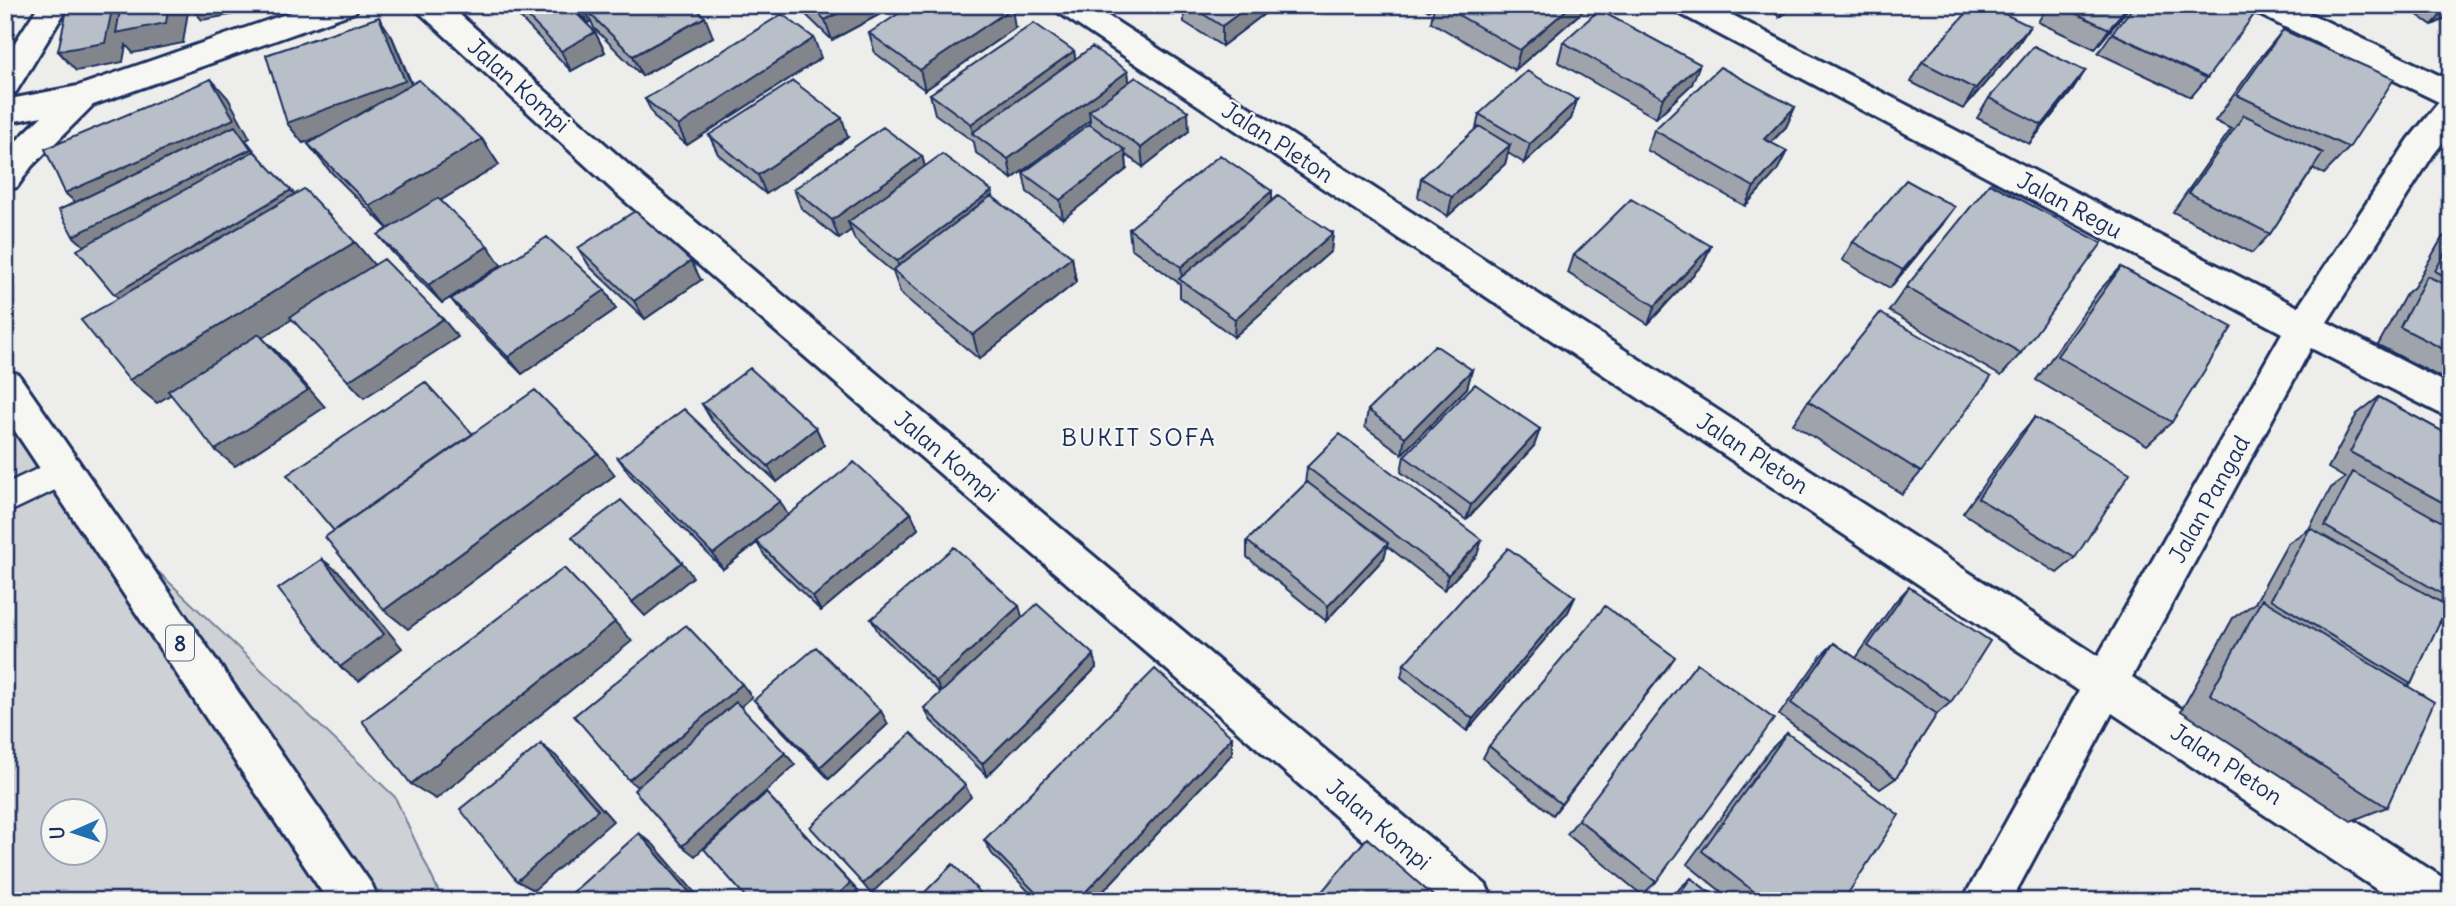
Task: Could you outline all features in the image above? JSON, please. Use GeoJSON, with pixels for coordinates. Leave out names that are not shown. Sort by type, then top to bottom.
{"type":"FeatureCollection","features":[{"type":"Feature","properties":{"kind":"main road"},"geometry":{"type":"LineString","coordinates":[[5,84],[54,5]]}},
{"type":"Feature","properties":{"kind":"main road"},"geometry":{"type":"LineString","coordinates":[[5,112],[82,97],[344,5]]}},
{"type":"Feature","properties":{"kind":"main road","name":"Jalan Kompi"},"geometry":{"type":"LineString","coordinates":[[430,5],[629,185],[1470,901]]}},
{"type":"Feature","properties":{"kind":"main road","name":"Jalan Pleton"},"geometry":{"type":"LineString","coordinates":[[1069,5],[2436,901]]}},
{"type":"Feature","properties":{"kind":"main road","name":"Jalan Regu"},"geometry":{"type":"LineString","coordinates":[[1688,5],[2451,404]]}},
{"type":"Feature","properties":{"kind":"main road"},"geometry":{"type":"LineString","coordinates":[[2265,5],[2451,94]]}},
{"type":"Feature","properties":{"kind":"main road"},"geometry":{"type":"LineString","coordinates":[[5,178],[19,158],[82,97]]}},
{"type":"Feature","properties":{"kind":"main road","name":"Jalan Pangad"},"geometry":{"type":"LineString","coordinates":[[1985,901],[2304,327],[2421,147],[2451,109]]}},
{"type":"Feature","properties":{"kind":"main road","name":"8"},"geometry":{"type":"LineString","coordinates":[[5,385],[356,901]]}},
{"type":"Feature","properties":{"kind":"lane"},"geometry":{"type":"LineString","coordinates":[[5,500],[63,471]]}},
{"type":"Feature","properties":{"kind":"shaded area"},"geometry":{"type":"Polygon","coordinates":[[[5,426],[395,797],[443,901],[5,901],[5,426]]]}},
{"type":"Feature","properties":{"kind":"building"},"geometry":{"type":"Polygon","coordinates":[[[68,5],[113,5],[105,43],[58,51],[68,5]]]}},
{"type":"Feature","properties":{"kind":"building"},"geometry":{"type":"Polygon","coordinates":[[[121,5],[169,5],[166,23],[116,33],[121,5]]]}},
{"type":"Feature","properties":{"kind":"building"},"geometry":{"type":"Polygon","coordinates":[[[516,5],[568,5],[595,32],[561,51],[516,5]]]}},
{"type":"Feature","properties":{"kind":"building"},"geometry":{"type":"Polygon","coordinates":[[[591,5],[692,5],[705,17],[633,56],[584,8],[591,5]]]}},
{"type":"Feature","properties":{"kind":"building"},"geometry":{"type":"Polygon","coordinates":[[[810,5],[853,5],[825,20],[810,5]]]}},
{"type":"Feature","properties":{"kind":"building"},"geometry":{"type":"Polygon","coordinates":[[[912,5],[1007,5],[1012,8],[920,70],[869,33],[912,5]]]}},
{"type":"Feature","properties":{"kind":"building"},"geometry":{"type":"Polygon","coordinates":[[[1189,5],[1250,5],[1222,26],[1189,5]]]}},
{"type":"Feature","properties":{"kind":"building"},"geometry":{"type":"Polygon","coordinates":[[[1441,5],[1494,5],[1510,14],[1521,5],[1572,5],[1520,50],[1441,5]]]}},
{"type":"Feature","properties":{"kind":"building"},"geometry":{"type":"Polygon","coordinates":[[[1974,5],[1986,5],[2030,26],[1975,89],[1922,62],[1974,5]]]}},
{"type":"Feature","properties":{"kind":"building"},"geometry":{"type":"Polygon","coordinates":[[[2058,5],[2128,5],[2109,29],[2058,5]]]}},
{"type":"Feature","properties":{"kind":"building"},"geometry":{"type":"Polygon","coordinates":[[[2135,5],[2242,5],[2256,12],[2207,78],[2112,33],[2135,5]]]}},
{"type":"Feature","properties":{"kind":"building"},"geometry":{"type":"Polygon","coordinates":[[[1599,10],[1700,64],[1663,98],[1563,42],[1599,10]]]}},
{"type":"Feature","properties":{"kind":"building"},"geometry":{"type":"Polygon","coordinates":[[[782,14],[814,38],[678,126],[645,99],[782,14]]]}},
{"type":"Feature","properties":{"kind":"building"},"geometry":{"type":"Polygon","coordinates":[[[379,17],[405,81],[287,123],[266,55],[379,17]]]}},
{"type":"Feature","properties":{"kind":"building"},"geometry":{"type":"Polygon","coordinates":[[[1034,23],[1074,51],[971,124],[930,94],[1034,23]]]}},
{"type":"Feature","properties":{"kind":"building"},"geometry":{"type":"Polygon","coordinates":[[[2283,30],[2394,79],[2349,148],[2237,95],[2283,30]]]}},
{"type":"Feature","properties":{"kind":"building"},"geometry":{"type":"Polygon","coordinates":[[[2034,46],[2085,71],[2042,125],[1989,98],[2034,46]]]}},
{"type":"Feature","properties":{"kind":"building"},"geometry":{"type":"Polygon","coordinates":[[[1092,47],[1128,71],[1008,159],[972,133],[1092,47]]]}},
{"type":"Feature","properties":{"kind":"building"},"geometry":{"type":"Polygon","coordinates":[[[1720,67],[1795,107],[1764,139],[1787,151],[1754,187],[1654,130],[1720,67]]]}},
{"type":"Feature","properties":{"kind":"building"},"geometry":{"type":"Polygon","coordinates":[[[1527,71],[1577,100],[1530,144],[1479,114],[1527,71]]]}},
{"type":"Feature","properties":{"kind":"building"},"geometry":{"type":"Polygon","coordinates":[[[1136,77],[1188,111],[1141,148],[1089,111],[1136,77]]]}},
{"type":"Feature","properties":{"kind":"building"},"geometry":{"type":"Polygon","coordinates":[[[211,79],[234,119],[65,193],[45,149],[211,79]]]}},
{"type":"Feature","properties":{"kind":"building"},"geometry":{"type":"Polygon","coordinates":[[[419,80],[482,139],[370,206],[308,144],[419,80]]]}},
{"type":"Feature","properties":{"kind":"building"},"geometry":{"type":"Polygon","coordinates":[[[793,81],[842,118],[758,175],[709,135],[793,81]]]}},
{"type":"Feature","properties":{"kind":"building"},"geometry":{"type":"Polygon","coordinates":[[[2244,115],[2323,153],[2270,234],[2189,193],[2244,115]]]}},
{"type":"Feature","properties":{"kind":"building"},"geometry":{"type":"Polygon","coordinates":[[[1089,124],[1125,150],[1060,200],[1023,173],[1089,124]]]}},
{"type":"Feature","properties":{"kind":"building"},"geometry":{"type":"Polygon","coordinates":[[[235,126],[251,149],[73,236],[59,210],[235,126]]]}},
{"type":"Feature","properties":{"kind":"building"},"geometry":{"type":"Polygon","coordinates":[[[1479,126],[1510,145],[1452,197],[1421,178],[1479,126]]]}},
{"type":"Feature","properties":{"kind":"building"},"geometry":{"type":"Polygon","coordinates":[[[883,127],[922,156],[832,220],[794,189],[883,127]]]}},
{"type":"Feature","properties":{"kind":"building"},"geometry":{"type":"Polygon","coordinates":[[[254,151],[291,190],[114,294],[77,250],[254,151]]]}},
{"type":"Feature","properties":{"kind":"building"},"geometry":{"type":"Polygon","coordinates":[[[942,154],[992,191],[897,261],[848,222],[942,154]]]}},
{"type":"Feature","properties":{"kind":"building"},"geometry":{"type":"Polygon","coordinates":[[[1220,155],[1272,191],[1181,267],[1129,229],[1220,155]]]}},
{"type":"Feature","properties":{"kind":"building"},"geometry":{"type":"Polygon","coordinates":[[[1906,180],[1955,207],[1903,270],[1853,242],[1906,180]]]}},
{"type":"Feature","properties":{"kind":"building"},"geometry":{"type":"Polygon","coordinates":[[[1990,183],[2102,243],[2021,353],[1906,287],[1990,183]]]}},
{"type":"Feature","properties":{"kind":"building"},"geometry":{"type":"Polygon","coordinates":[[[304,189],[355,242],[129,380],[81,320],[304,189]]]}},
{"type":"Feature","properties":{"kind":"building"},"geometry":{"type":"Polygon","coordinates":[[[991,196],[1072,257],[973,335],[893,270],[991,196]]]}},
{"type":"Feature","properties":{"kind":"building"},"geometry":{"type":"Polygon","coordinates":[[[1278,196],[1333,233],[1235,319],[1179,279],[1278,196]]]}},
{"type":"Feature","properties":{"kind":"building"},"geometry":{"type":"Polygon","coordinates":[[[438,198],[488,246],[428,285],[378,235],[438,198]]]}},
{"type":"Feature","properties":{"kind":"building"},"geometry":{"type":"Polygon","coordinates":[[[1631,199],[1711,246],[1655,306],[1574,255],[1631,199]]]}},
{"type":"Feature","properties":{"kind":"building"},"geometry":{"type":"Polygon","coordinates":[[[635,211],[691,261],[634,301],[578,248],[635,211]]]}},
{"type":"Feature","properties":{"kind":"building"},"geometry":{"type":"Polygon","coordinates":[[[547,237],[605,290],[508,357],[451,299],[547,237]]]}},
{"type":"Feature","properties":{"kind":"building"},"geometry":{"type":"Polygon","coordinates":[[[2451,242],[2451,279],[2435,271],[2451,242]]]}},
{"type":"Feature","properties":{"kind":"building"},"geometry":{"type":"Polygon","coordinates":[[[384,259],[443,319],[348,381],[290,317],[384,259]]]}},
{"type":"Feature","properties":{"kind":"building"},"geometry":{"type":"Polygon","coordinates":[[[2121,267],[2232,327],[2172,422],[2057,356],[2121,267]]]}},
{"type":"Feature","properties":{"kind":"building"},"geometry":{"type":"Polygon","coordinates":[[[2427,276],[2451,287],[2451,353],[2400,327],[2427,276]]]}},
{"type":"Feature","properties":{"kind":"building"},"geometry":{"type":"Polygon","coordinates":[[[1880,313],[1991,377],[1921,472],[1808,401],[1880,313]]]}},
{"type":"Feature","properties":{"kind":"building"},"geometry":{"type":"Polygon","coordinates":[[[259,334],[308,390],[215,450],[168,391],[259,334]]]}},
{"type":"Feature","properties":{"kind":"building"},"geometry":{"type":"Polygon","coordinates":[[[1435,345],[1472,370],[1405,437],[1368,410],[1435,345]]]}},
{"type":"Feature","properties":{"kind":"building"},"geometry":{"type":"Polygon","coordinates":[[[750,368],[816,428],[768,466],[702,404],[750,368]]]}},
{"type":"Feature","properties":{"kind":"building"},"geometry":{"type":"Polygon","coordinates":[[[425,382],[473,434],[334,531],[287,475],[425,382]]]}},
{"type":"Feature","properties":{"kind":"building"},"geometry":{"type":"Polygon","coordinates":[[[1475,384],[1540,429],[1471,505],[1404,456],[1475,384]]]}},
{"type":"Feature","properties":{"kind":"building"},"geometry":{"type":"Polygon","coordinates":[[[535,390],[598,453],[384,610],[325,537],[535,390]]]}},
{"type":"Feature","properties":{"kind":"building"},"geometry":{"type":"Polygon","coordinates":[[[2379,397],[2451,436],[2451,507],[2350,452],[2379,397]]]}},
{"type":"Feature","properties":{"kind":"building"},"geometry":{"type":"Polygon","coordinates":[[[684,409],[780,501],[713,554],[618,458],[684,409]]]}},
{"type":"Feature","properties":{"kind":"building"},"geometry":{"type":"Polygon","coordinates":[[[2035,417],[2130,473],[2075,558],[1978,498],[2035,417]]]}},
{"type":"Feature","properties":{"kind":"building"},"geometry":{"type":"Polygon","coordinates":[[[1340,434],[1482,540],[1448,575],[1307,467],[1340,434]]]}},
{"type":"Feature","properties":{"kind":"building"},"geometry":{"type":"Polygon","coordinates":[[[854,462],[911,513],[813,597],[756,541],[854,462]]]}},
{"type":"Feature","properties":{"kind":"building"},"geometry":{"type":"Polygon","coordinates":[[[2353,472],[2451,527],[2451,599],[2325,526],[2353,472]]]}},
{"type":"Feature","properties":{"kind":"building"},"geometry":{"type":"Polygon","coordinates":[[[1307,482],[1388,543],[1328,606],[1247,541],[1307,482]]]}},
{"type":"Feature","properties":{"kind":"building"},"geometry":{"type":"Polygon","coordinates":[[[621,500],[682,562],[632,602],[572,537],[621,500]]]}},
{"type":"Feature","properties":{"kind":"building"},"geometry":{"type":"Polygon","coordinates":[[[2310,528],[2447,606],[2411,684],[2271,599],[2310,528]]]}},
{"type":"Feature","properties":{"kind":"building"},"geometry":{"type":"Polygon","coordinates":[[[954,547],[1019,606],[936,682],[871,619],[954,547]]]}},
{"type":"Feature","properties":{"kind":"building"},"geometry":{"type":"Polygon","coordinates":[[[1508,548],[1575,597],[1473,719],[1404,664],[1508,548]]]}},
{"type":"Feature","properties":{"kind":"building"},"geometry":{"type":"Polygon","coordinates":[[[322,559],[384,634],[340,667],[278,589],[322,559]]]}},
{"type":"Feature","properties":{"kind":"building"},"geometry":{"type":"Polygon","coordinates":[[[564,568],[615,622],[411,784],[362,721],[564,568]]]}},
{"type":"Feature","properties":{"kind":"building"},"geometry":{"type":"Polygon","coordinates":[[[1909,587],[1990,641],[1951,702],[1868,646],[1909,587]]]}},
{"type":"Feature","properties":{"kind":"building"},"geometry":{"type":"Polygon","coordinates":[[[2262,599],[2434,702],[2387,807],[2210,694],[2262,599]]]}},
{"type":"Feature","properties":{"kind":"building"},"geometry":{"type":"Polygon","coordinates":[[[1037,604],[1094,655],[982,764],[924,708],[1037,604]]]}},
{"type":"Feature","properties":{"kind":"building"},"geometry":{"type":"Polygon","coordinates":[[[1605,606],[1675,657],[1561,804],[1489,746],[1605,606]]]}},
{"type":"Feature","properties":{"kind":"building"},"geometry":{"type":"Polygon","coordinates":[[[686,625],[742,684],[629,780],[574,716],[686,625]]]}},
{"type":"Feature","properties":{"kind":"building"},"geometry":{"type":"Polygon","coordinates":[[[1834,643],[1937,714],[1896,778],[1791,703],[1834,643]]]}},
{"type":"Feature","properties":{"kind":"building"},"geometry":{"type":"Polygon","coordinates":[[[816,647],[881,711],[820,767],[754,700],[816,647]]]}},
{"type":"Feature","properties":{"kind":"building"},"geometry":{"type":"Polygon","coordinates":[[[1697,663],[1774,719],[1656,882],[1578,819],[1697,663]]]}},
{"type":"Feature","properties":{"kind":"building"},"geometry":{"type":"Polygon","coordinates":[[[1155,669],[1232,737],[1077,901],[1044,901],[984,840],[1155,669]]]}},
{"type":"Feature","properties":{"kind":"building"},"geometry":{"type":"Polygon","coordinates":[[[736,702],[785,753],[682,846],[634,790],[736,702]]]}},
{"type":"Feature","properties":{"kind":"building"},"geometry":{"type":"Polygon","coordinates":[[[911,733],[965,785],[863,884],[810,827],[911,733]]]}},
{"type":"Feature","properties":{"kind":"building"},"geometry":{"type":"Polygon","coordinates":[[[1787,733],[1899,815],[1843,901],[1766,901],[1702,851],[1787,733]]]}},
{"type":"Feature","properties":{"kind":"building"},"geometry":{"type":"Polygon","coordinates":[[[541,744],[598,810],[517,881],[460,809],[541,744]]]}},
{"type":"Feature","properties":{"kind":"building"},"geometry":{"type":"Polygon","coordinates":[[[766,793],[850,883],[832,901],[749,901],[704,849],[766,793]]]}},
{"type":"Feature","properties":{"kind":"building"},"geometry":{"type":"Polygon","coordinates":[[[639,833],[697,901],[563,901],[639,833]]]}},
{"type":"Feature","properties":{"kind":"building"},"geometry":{"type":"Polygon","coordinates":[[[1367,838],[1439,901],[1314,901],[1367,838]]]}},
{"type":"Feature","properties":{"kind":"building"},"geometry":{"type":"Polygon","coordinates":[[[953,864],[988,901],[916,901],[953,864]]]}},
{"type":"Feature","properties":{"kind":"building"},"geometry":{"type":"Polygon","coordinates":[[[1691,878],[1720,901],[1674,901],[1691,878]]]}},
{"type":"Feature","properties":{"kind":"district","name":"BUKIT SOFA"},"geometry":{"type":"Point","coordinates":[1139,437]}}]}
